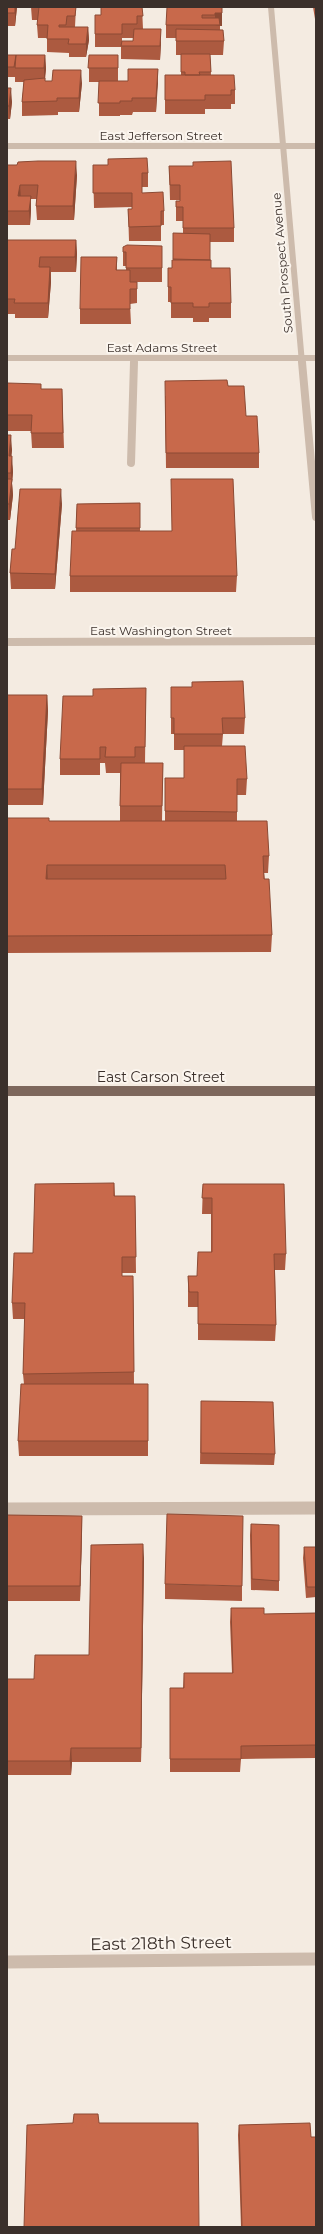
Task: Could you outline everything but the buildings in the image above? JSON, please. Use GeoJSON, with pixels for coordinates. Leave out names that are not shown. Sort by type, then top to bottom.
{"type":"FeatureCollection","features":[{"type":"Feature","properties":{"kind":"main road","name":"East Carson Street"},"geometry":{"type":"LineString","coordinates":[[7,1091],[316,1091]]}},
{"type":"Feature","properties":{"kind":"street","name":"South Prospect Avenue"},"geometry":{"type":"LineString","coordinates":[[270,7],[316,517]]}},
{"type":"Feature","properties":{"kind":"street","name":"East Jefferson Street"},"geometry":{"type":"LineString","coordinates":[[7,146],[316,146]]}},
{"type":"Feature","properties":{"kind":"street","name":"East Adams Street"},"geometry":{"type":"LineString","coordinates":[[7,358],[316,358]]}},
{"type":"Feature","properties":{"kind":"street"},"geometry":{"type":"LineString","coordinates":[[131,463],[134,358]]}},
{"type":"Feature","properties":{"kind":"street","name":"East Washington Street"},"geometry":{"type":"LineString","coordinates":[[7,642],[316,641]]}},
{"type":"Feature","properties":{"kind":"street"},"geometry":{"type":"LineString","coordinates":[[7,1509],[316,1508]]}},
{"type":"Feature","properties":{"kind":"street","name":"East 218th Street"},"geometry":{"type":"LineString","coordinates":[[7,1962],[316,1960]]}}]}
